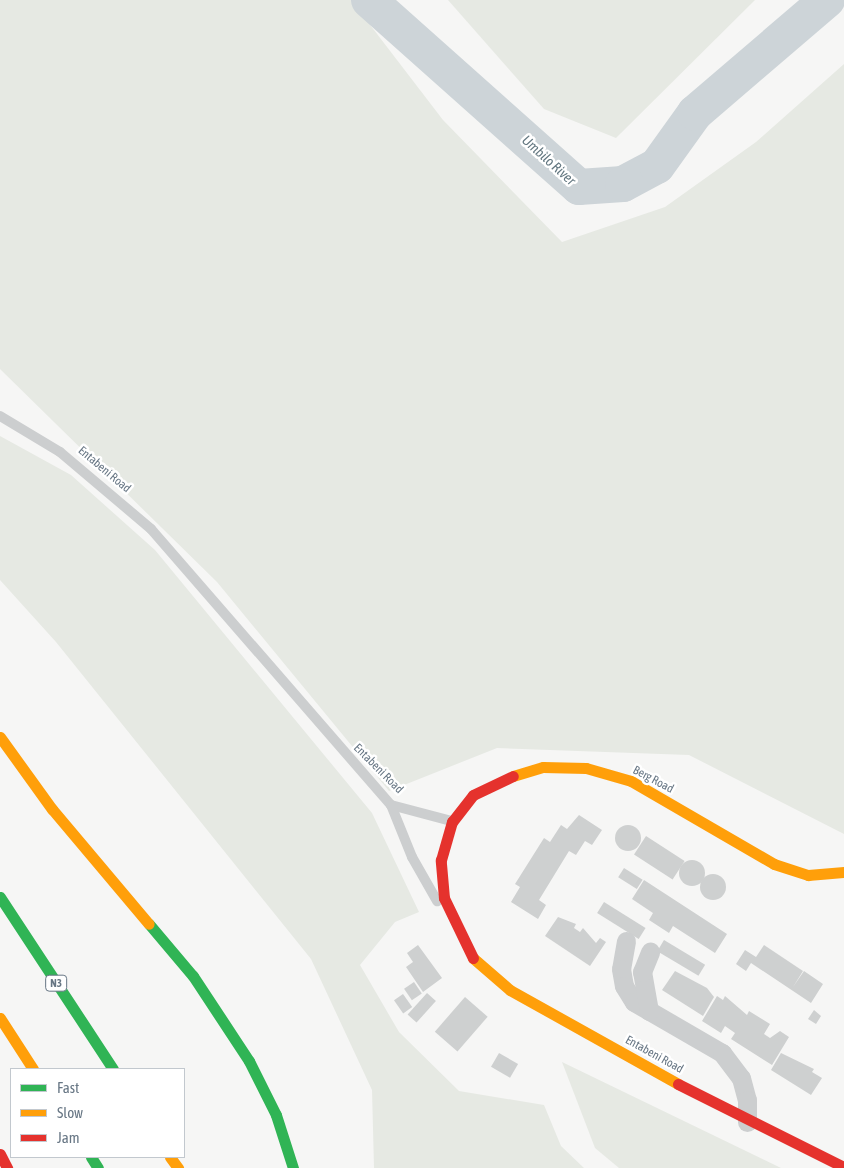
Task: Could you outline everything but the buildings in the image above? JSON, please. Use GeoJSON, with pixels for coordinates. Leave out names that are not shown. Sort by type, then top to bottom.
{"type":"FeatureCollection","features":[{"type":"Feature","properties":{"kind":"main road"},"geometry":{"type":"LineString","coordinates":[[0,737],[52,809],[193,976],[250,1061],[276,1115],[293,1168]]}},
{"type":"Feature","properties":{"kind":"main road","name":"Berg Road"},"geometry":{"type":"LineString","coordinates":[[452,822],[473,795],[504,778],[543,767],[586,768],[631,782],[774,864],[808,875],[844,872]]}},
{"type":"Feature","properties":{"kind":"main road","name":"Entabeni Road"},"geometry":{"type":"LineString","coordinates":[[452,822],[441,860],[444,898],[456,930],[477,964],[510,990],[746,1122],[844,1167]]}},
{"type":"Feature","properties":{"kind":"main road","name":"N3"},"geometry":{"type":"LineString","coordinates":[[0,897],[112,1068]]}},
{"type":"Feature","properties":{"kind":"main road"},"geometry":{"type":"LineString","coordinates":[[0,1018],[33,1068]]}},
{"type":"Feature","properties":{"kind":"main road"},"geometry":{"type":"LineString","coordinates":[[0,1154],[7,1168]]}},
{"type":"Feature","properties":{"kind":"street"},"geometry":{"type":"LineString","coordinates":[[626,941],[621,954],[624,986],[634,1002],[722,1053],[741,1078],[748,1100],[746,1122]]}},
{"type":"Feature","properties":{"kind":"street"},"geometry":{"type":"LineString","coordinates":[[649,1011],[642,972],[650,952]]}},
{"type":"Feature","properties":{"kind":"lane","name":"Entabeni Road"},"geometry":{"type":"LineString","coordinates":[[0,416],[101,483],[151,529],[392,805],[452,822]]}},
{"type":"Feature","properties":{"kind":"lane"},"geometry":{"type":"LineString","coordinates":[[392,805],[412,857],[456,930]]}},
{"type":"Feature","properties":{"kind":"shaded area"},"geometry":{"type":"Polygon","coordinates":[[[0,0],[351,0],[443,120],[562,242],[665,207],[756,142],[844,64],[844,834],[689,755],[497,748],[389,791],[217,582],[0,369],[0,0]]]}},
{"type":"Feature","properties":{"kind":"shaded area"},"geometry":{"type":"Polygon","coordinates":[[[448,0],[755,0],[616,138],[544,109],[448,0]]]}},
{"type":"Feature","properties":{"kind":"shaded area"},"geometry":{"type":"Polygon","coordinates":[[[0,436],[71,475],[155,550],[372,813],[419,912],[395,922],[360,965],[399,1032],[459,1091],[544,1105],[561,1146],[584,1168],[374,1168],[372,1090],[311,959],[56,642],[0,580],[0,436]]]}},
{"type":"Feature","properties":{"kind":"shaded area"},"geometry":{"type":"Polygon","coordinates":[[[562,1062],[781,1168],[619,1168],[595,1148],[562,1062]]]}},
{"type":"Feature","properties":{"kind":"waterway","name":"Umbilo River"},"geometry":{"type":"LineString","coordinates":[[369,0],[579,187],[623,184],[657,166],[695,113],[827,0]]}},
{"type":"Feature","properties":{"kind":"traffic: fast"},"geometry":{"type":"LineString","coordinates":[[0,897],[112,1068]]}},
{"type":"Feature","properties":{"kind":"traffic: fast"},"geometry":{"type":"LineString","coordinates":[[149,924],[193,976],[249,1061],[276,1115],[293,1168]]}},
{"type":"Feature","properties":{"kind":"traffic: fast"},"geometry":{"type":"LineString","coordinates":[[92,1158],[98,1168]]}},
{"type":"Feature","properties":{"kind":"traffic: slow"},"geometry":{"type":"LineString","coordinates":[[0,737],[52,809],[149,924]]}},
{"type":"Feature","properties":{"kind":"traffic: slow"},"geometry":{"type":"LineString","coordinates":[[513,776],[543,767],[586,768],[631,781],[774,864],[808,875],[844,872]]}},
{"type":"Feature","properties":{"kind":"traffic: slow"},"geometry":{"type":"LineString","coordinates":[[473,958],[510,990],[678,1084]]}},
{"type":"Feature","properties":{"kind":"traffic: slow"},"geometry":{"type":"LineString","coordinates":[[0,1018],[32,1068]]}},
{"type":"Feature","properties":{"kind":"traffic: slow"},"geometry":{"type":"LineString","coordinates":[[171,1158],[178,1168]]}},
{"type":"Feature","properties":{"kind":"traffic: jam"},"geometry":{"type":"LineString","coordinates":[[473,958],[444,898],[441,860],[452,822],[473,795],[513,776]]}},
{"type":"Feature","properties":{"kind":"traffic: jam"},"geometry":{"type":"LineString","coordinates":[[678,1084],[844,1167]]}},
{"type":"Feature","properties":{"kind":"traffic: jam"},"geometry":{"type":"LineString","coordinates":[[0,1154],[7,1168]]}}]}
